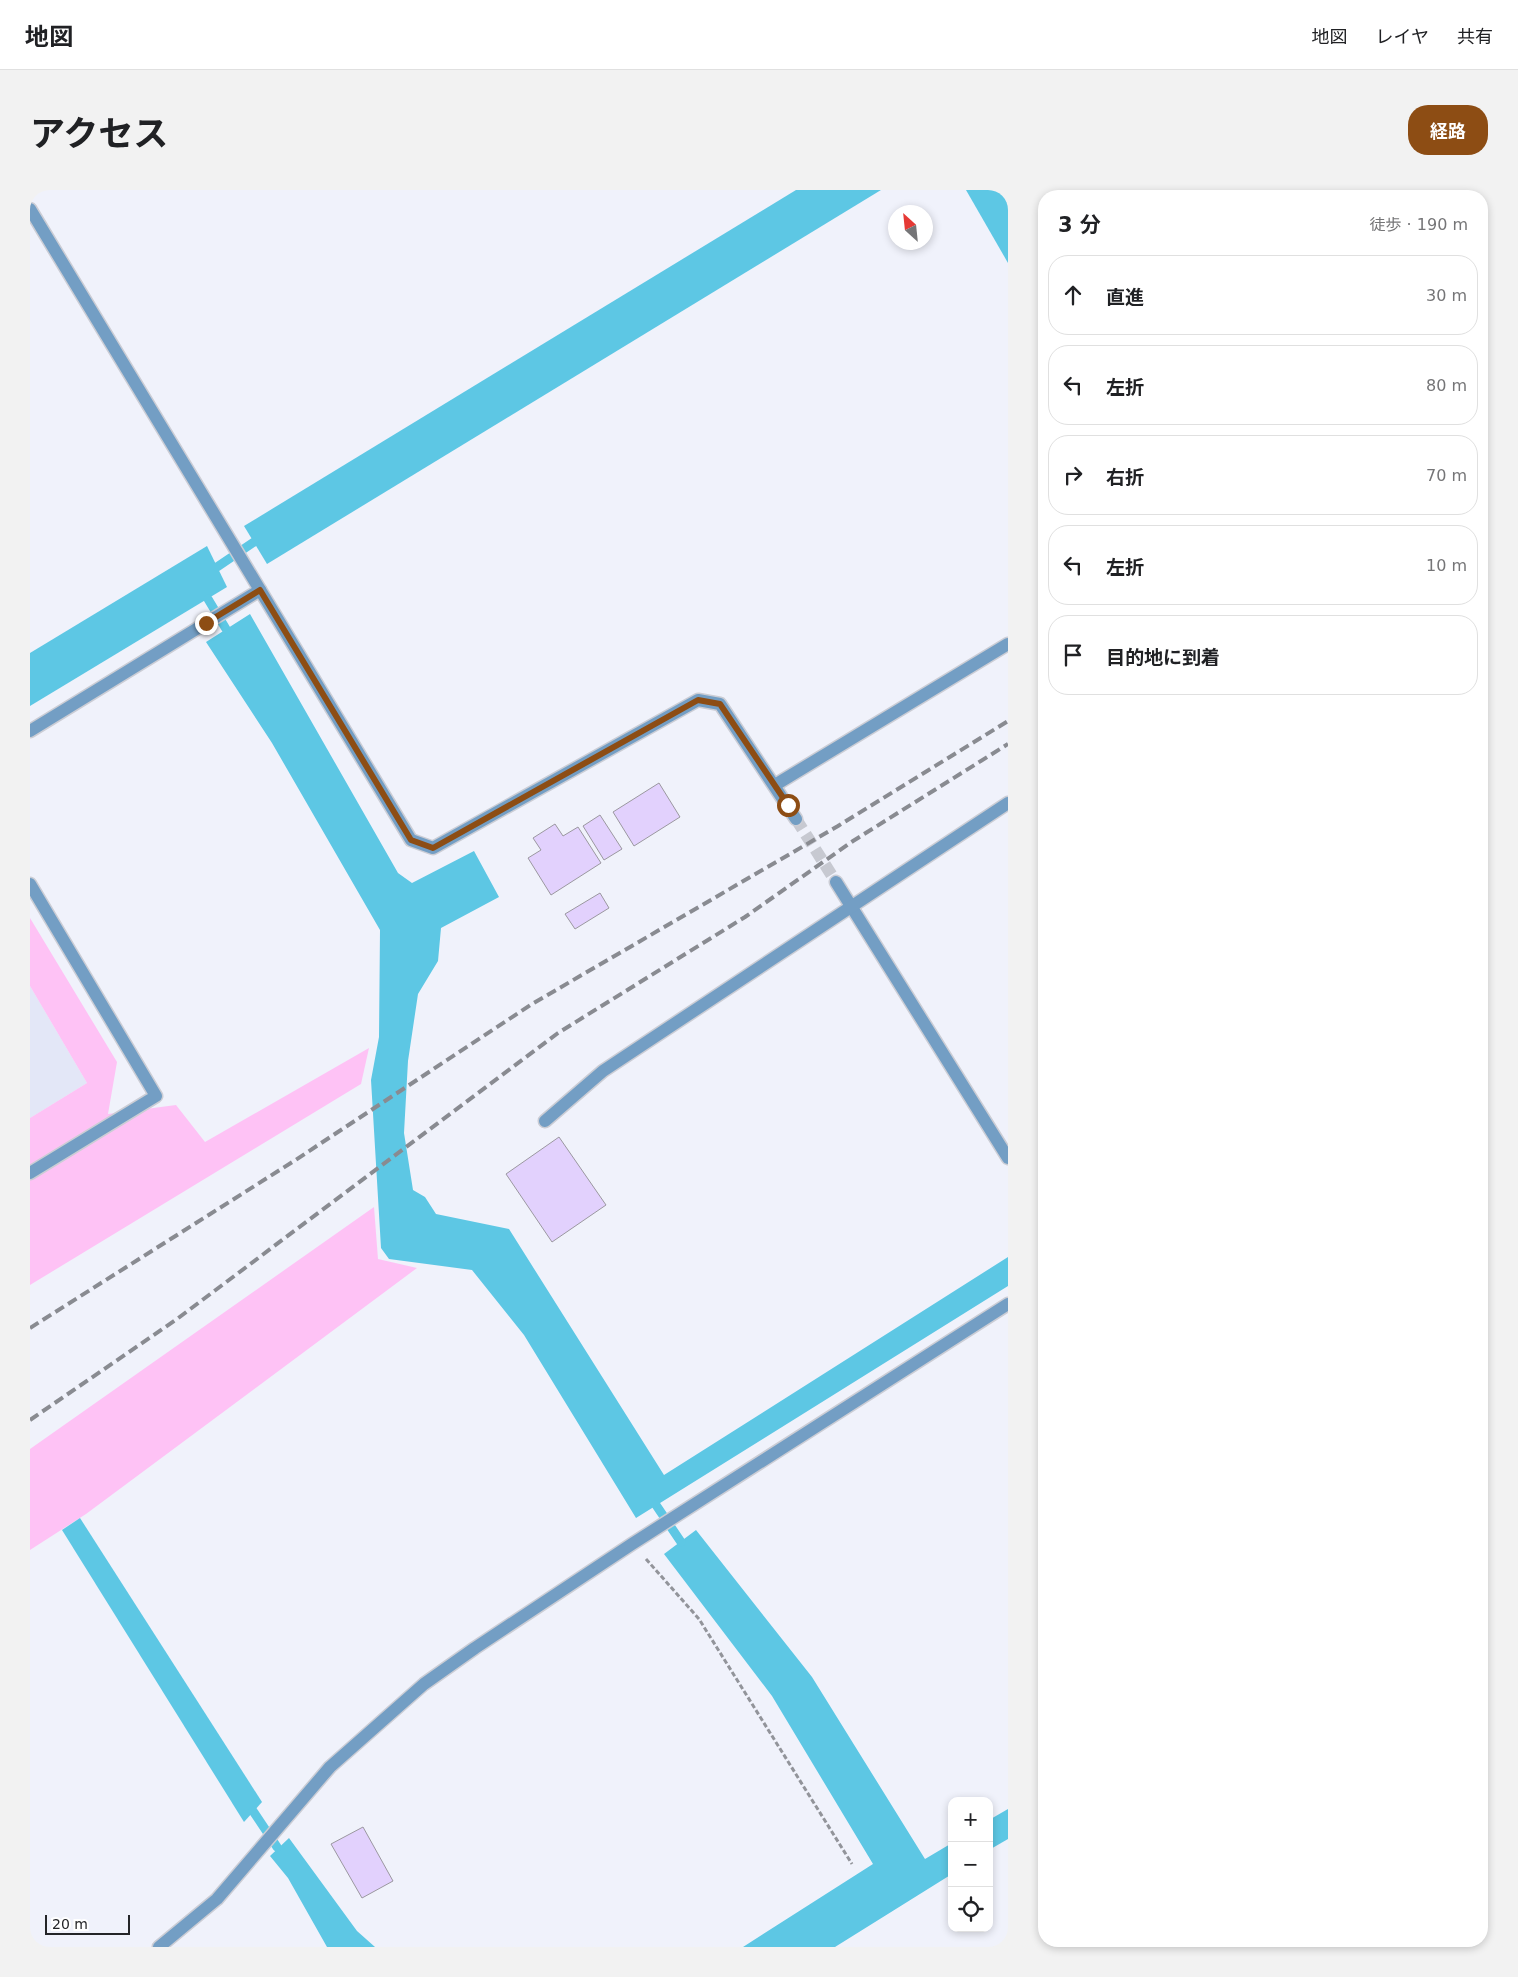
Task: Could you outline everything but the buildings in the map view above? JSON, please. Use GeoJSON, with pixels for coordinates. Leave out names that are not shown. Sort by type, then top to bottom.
{"type":"FeatureCollection","features":[{"type":"Feature","properties":{"kind":"street"},"geometry":{"type":"LineString","coordinates":[[30,209],[411,840],[433,848],[698,700],[720,704],[796,819]]}},
{"type":"Feature","properties":{"kind":"street"},"geometry":{"type":"LineString","coordinates":[[30,731],[260,590]]}},
{"type":"Feature","properties":{"kind":"street"},"geometry":{"type":"LineString","coordinates":[[775,785],[1008,644]]}},
{"type":"Feature","properties":{"kind":"street"},"geometry":{"type":"LineString","coordinates":[[544,1121],[603,1070],[1008,803]]}},
{"type":"Feature","properties":{"kind":"street"},"geometry":{"type":"LineString","coordinates":[[836,882],[1008,1158]]}},
{"type":"Feature","properties":{"kind":"street"},"geometry":{"type":"LineString","coordinates":[[30,884],[156,1096],[30,1173]]}},
{"type":"Feature","properties":{"kind":"street"},"geometry":{"type":"LineString","coordinates":[[159,1947],[217,1898],[330,1767],[424,1684],[632,1544],[1008,1304]]}},
{"type":"Feature","properties":{"kind":"path"},"geometry":{"type":"LineString","coordinates":[[632,1544],[699,1619],[852,1864]]}},
{"type":"Feature","properties":{"kind":"shaded area"},"geometry":{"type":"Polygon","coordinates":[[[30,918],[117,1062],[108,1114],[176,1105],[205,1142],[369,1048],[361,1084],[30,1285],[30,1118],[87,1083],[30,986],[30,918]]]}},
{"type":"Feature","properties":{"kind":"shaded area"},"geometry":{"type":"Polygon","coordinates":[[[30,986],[87,1083],[30,1118],[30,986]]]}},
{"type":"Feature","properties":{"kind":"shaded area"},"geometry":{"type":"Polygon","coordinates":[[[374,1207],[378,1259],[417,1268],[86,1514],[30,1550],[30,1449],[374,1207]]]}},
{"type":"Feature","properties":{"kind":"water"},"geometry":{"type":"Polygon","coordinates":[[[796,190],[881,190],[267,564],[244,526],[796,190]]]}},
{"type":"Feature","properties":{"kind":"water"},"geometry":{"type":"Polygon","coordinates":[[[966,190],[1008,190],[1008,263],[966,190]]]}},
{"type":"Feature","properties":{"kind":"water"},"geometry":{"type":"Polygon","coordinates":[[[207,546],[227,587],[30,706],[30,653],[207,546]]]}},
{"type":"Feature","properties":{"kind":"water"},"geometry":{"type":"Polygon","coordinates":[[[250,614],[398,873],[412,883],[474,851],[499,897],[441,928],[438,961],[418,994],[408,1061],[404,1133],[413,1190],[425,1197],[436,1214],[509,1229],[664,1475],[1008,1257],[1008,1286],[636,1518],[524,1335],[472,1270],[389,1259],[381,1248],[371,1080],[379,1037],[380,930],[272,743],[206,642],[250,614]]]}},
{"type":"Feature","properties":{"kind":"water"},"geometry":{"type":"Polygon","coordinates":[[[80,1518],[262,1802],[244,1822],[62,1530],[80,1518]]]}},
{"type":"Feature","properties":{"kind":"water"},"geometry":{"type":"Polygon","coordinates":[[[696,1530],[812,1677],[925,1859],[948,1845],[948,1876],[835,1947],[743,1947],[873,1864],[772,1696],[664,1554],[696,1530]]]}},
{"type":"Feature","properties":{"kind":"water"},"geometry":{"type":"Polygon","coordinates":[[[1008,1809],[1008,1839],[993,1848],[993,1842],[993,1818],[1008,1809]]]}},
{"type":"Feature","properties":{"kind":"water"},"geometry":{"type":"Polygon","coordinates":[[[289,1838],[357,1931],[375,1947],[327,1947],[288,1878],[270,1856],[289,1838]]]}},
{"type":"Feature","properties":{"kind":"waterway"},"geometry":{"type":"LineString","coordinates":[[217,567],[254,542]]}},
{"type":"Feature","properties":{"kind":"waterway"},"geometry":{"type":"LineString","coordinates":[[208,599],[226,629]]}},
{"type":"Feature","properties":{"kind":"waterway"},"geometry":{"type":"LineString","coordinates":[[656,1505],[681,1542]]}},
{"type":"Feature","properties":{"kind":"waterway"},"geometry":{"type":"LineString","coordinates":[[253,1811],[277,1847]]}},
{"type":"Feature","properties":{"kind":"tunnel"},"geometry":{"type":"LineString","coordinates":[[796,819],[836,882]]}},
{"type":"Feature","properties":{"kind":"railway"},"geometry":{"type":"LineString","coordinates":[[30,1328],[294,1161],[532,1004],[838,826],[1008,721]]}},
{"type":"Feature","properties":{"kind":"railway"},"geometry":{"type":"LineString","coordinates":[[30,1420],[177,1319],[558,1033],[745,917],[853,841],[1008,744]]}},
{"type":"Feature","properties":{"kind":"route"},"geometry":{"type":"LineString","coordinates":[[206,623],[260,590],[411,840],[433,848],[698,700],[720,704],[788,805]]}}]}
